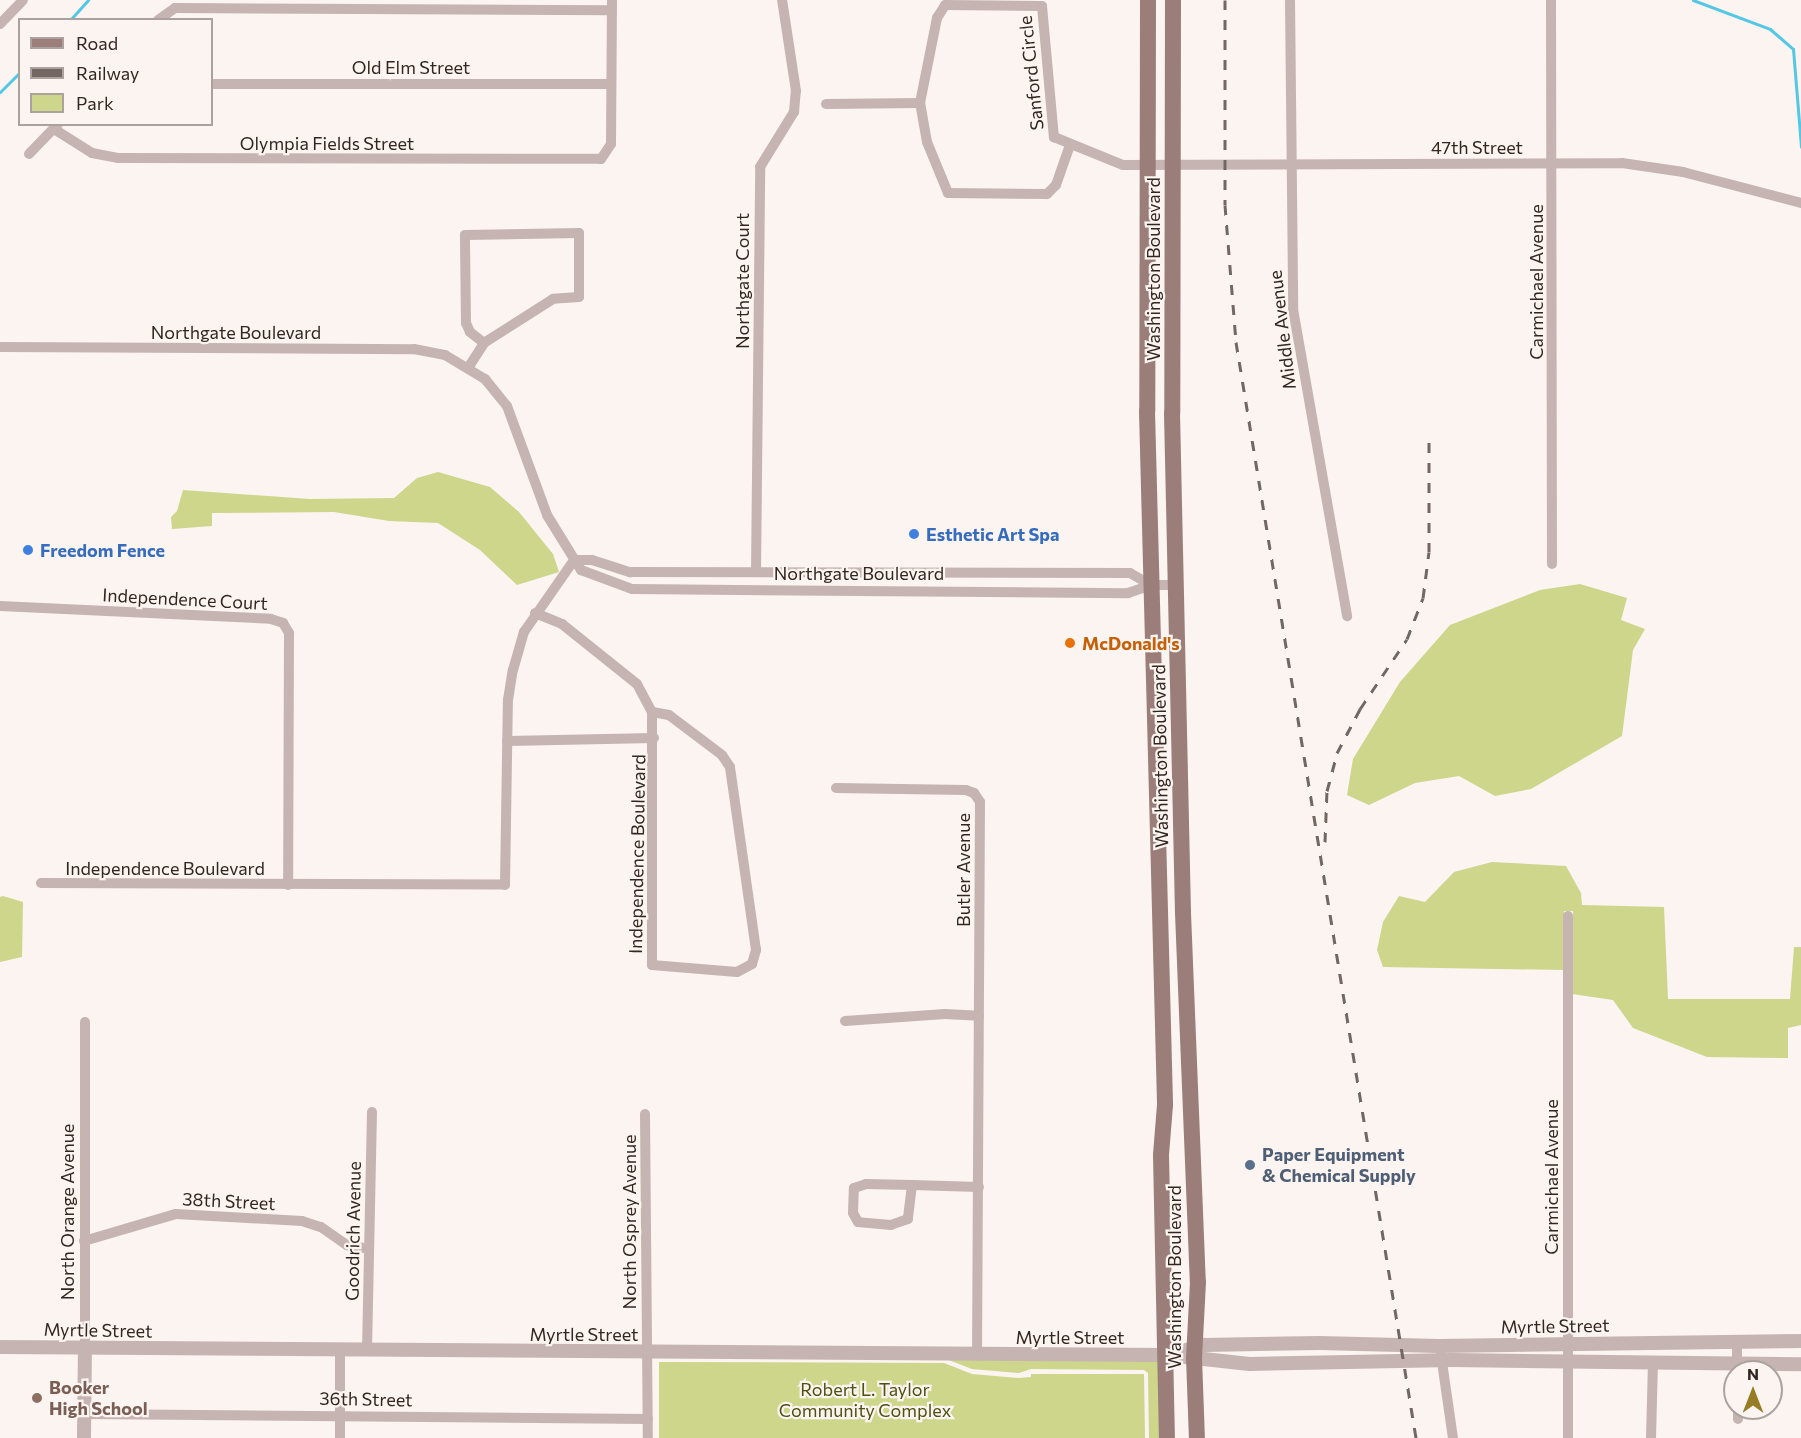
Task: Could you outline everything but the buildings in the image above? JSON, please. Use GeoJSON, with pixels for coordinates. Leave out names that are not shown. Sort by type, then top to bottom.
{"type":"FeatureCollection","features":[{"type":"Feature","properties":{"kind":"main road","name":"Washington Boulevard"},"geometry":{"type":"LineString","coordinates":[[1148,0],[1150,585],[1165,1105],[1161,1176],[1167,1355],[1167,1438]]}},
{"type":"Feature","properties":{"kind":"main road","name":"Washington Boulevard"},"geometry":{"type":"LineString","coordinates":[[1171,0],[1173,72],[1172,413],[1184,934],[1198,1282],[1194,1353],[1197,1438]]}},
{"type":"Feature","properties":{"kind":"street"},"geometry":{"type":"LineString","coordinates":[[0,24],[24,0]]}},
{"type":"Feature","properties":{"kind":"street","name":"Northgate Court"},"geometry":{"type":"LineString","coordinates":[[756,572],[760,167],[794,112],[796,91],[782,0]]}},
{"type":"Feature","properties":{"kind":"street","name":"Middle Avenue"},"geometry":{"type":"LineString","coordinates":[[1290,0],[1293,309],[1347,616]]}},
{"type":"Feature","properties":{"kind":"street","name":"Carmichael Avenue"},"geometry":{"type":"LineString","coordinates":[[1551,0],[1552,564]]}},
{"type":"Feature","properties":{"kind":"street"},"geometry":{"type":"LineString","coordinates":[[161,18],[175,8],[285,4],[611,5],[611,84]]}},
{"type":"Feature","properties":{"kind":"street","name":"Sanford Circle"},"geometry":{"type":"LineString","coordinates":[[1070,145],[1056,185],[1047,194],[948,193],[927,142],[920,102],[937,18],[945,5],[1038,4],[1042,6],[1042,37],[1053,93],[1052,131],[1058,140],[1123,165],[1148,165]]}},
{"type":"Feature","properties":{"kind":"street","name":"Old Elm Street"},"geometry":{"type":"LineString","coordinates":[[213,84],[611,84]]}},
{"type":"Feature","properties":{"kind":"street","name":"Olympia Fields Street"},"geometry":{"type":"LineString","coordinates":[[56,127],[92,153],[118,159],[594,160],[606,156],[611,144],[611,84]]}},
{"type":"Feature","properties":{"kind":"street"},"geometry":{"type":"LineString","coordinates":[[826,104],[920,102]]}},
{"type":"Feature","properties":{"kind":"street"},"geometry":{"type":"LineString","coordinates":[[29,154],[56,127]]}},
{"type":"Feature","properties":{"kind":"street","name":"47th Street"},"geometry":{"type":"LineString","coordinates":[[1148,165],[1553,163],[1662,168],[1801,203]]}},
{"type":"Feature","properties":{"kind":"street"},"geometry":{"type":"LineString","coordinates":[[468,368],[484,343],[553,299],[579,297],[579,233],[465,235],[466,326],[484,343]]}},
{"type":"Feature","properties":{"kind":"street","name":"Northgate Boulevard"},"geometry":{"type":"LineString","coordinates":[[0,347],[414,349],[445,355],[488,382],[507,406],[547,516],[574,560],[597,579],[632,589],[1128,593],[1150,585],[1176,585]]}},
{"type":"Feature","properties":{"kind":"street","name":"Northgate Boulevard"},"geometry":{"type":"LineString","coordinates":[[574,560],[592,560],[630,572],[1130,573],[1150,585]]}},
{"type":"Feature","properties":{"kind":"street","name":"Independence Boulevard"},"geometry":{"type":"LineString","coordinates":[[41,883],[505,885],[507,741],[513,670],[524,632],[535,613],[574,560]]}},
{"type":"Feature","properties":{"kind":"street","name":"Independence Court"},"geometry":{"type":"LineString","coordinates":[[0,606],[272,619],[283,623],[289,633],[288,885]]}},
{"type":"Feature","properties":{"kind":"street","name":"Independence Boulevard"},"geometry":{"type":"LineString","coordinates":[[535,613],[562,624],[637,684],[652,712],[654,738],[652,965],[736,972],[752,964],[756,950],[730,767],[723,755],[669,715],[652,712]]}},
{"type":"Feature","properties":{"kind":"street","name":"Independence Boulevard"},"geometry":{"type":"LineString","coordinates":[[507,741],[654,738]]}},
{"type":"Feature","properties":{"kind":"street","name":"Butler Avenue"},"geometry":{"type":"LineString","coordinates":[[836,788],[966,790],[978,797],[977,1354]]}},
{"type":"Feature","properties":{"kind":"street","name":"Carmichael Avenue"},"geometry":{"type":"LineString","coordinates":[[1568,916],[1568,1438]]}},
{"type":"Feature","properties":{"kind":"street"},"geometry":{"type":"LineString","coordinates":[[845,1021],[945,1014],[979,1017]]}},
{"type":"Feature","properties":{"kind":"street","name":"North Orange Avenue"},"geometry":{"type":"LineString","coordinates":[[84,1438],[85,1022]]}},
{"type":"Feature","properties":{"kind":"street","name":"Goodrich Avenue"},"geometry":{"type":"LineString","coordinates":[[367,1350],[372,1112]]}},
{"type":"Feature","properties":{"kind":"street","name":"North Osprey Avenue"},"geometry":{"type":"LineString","coordinates":[[645,1114],[648,1438]]}},
{"type":"Feature","properties":{"kind":"street"},"geometry":{"type":"LineString","coordinates":[[912,1185],[905,1222],[873,1225],[855,1219],[853,1200],[857,1185],[912,1185],[979,1187]]}},
{"type":"Feature","properties":{"kind":"street","name":"38th Street"},"geometry":{"type":"LineString","coordinates":[[84,1242],[176,1214],[302,1221],[321,1227],[347,1245],[369,1249]]}},
{"type":"Feature","properties":{"kind":"street","name":"Myrtle Street"},"geometry":{"type":"LineString","coordinates":[[0,1347],[1167,1355],[1319,1343],[1439,1346],[1801,1341]]}},
{"type":"Feature","properties":{"kind":"street"},"geometry":{"type":"LineString","coordinates":[[1737,1343],[1737,1360]]}},
{"type":"Feature","properties":{"kind":"street"},"geometry":{"type":"LineString","coordinates":[[1439,1346],[1453,1438]]}},
{"type":"Feature","properties":{"kind":"street"},"geometry":{"type":"LineString","coordinates":[[340,1350],[340,1438]]}},
{"type":"Feature","properties":{"kind":"street","name":"Myrtle Street"},"geometry":{"type":"LineString","coordinates":[[1194,1353],[1250,1364],[1442,1361],[1653,1363],[1723,1367]]}},
{"type":"Feature","properties":{"kind":"street"},"geometry":{"type":"LineString","coordinates":[[1652,1438],[1653,1363]]}},
{"type":"Feature","properties":{"kind":"street","name":"Myrtle Street"},"geometry":{"type":"LineString","coordinates":[[1783,1365],[1801,1364]]}},
{"type":"Feature","properties":{"kind":"street","name":"36th Street"},"geometry":{"type":"LineString","coordinates":[[84,1414],[648,1419]]}},
{"type":"Feature","properties":{"kind":"green space"},"geometry":{"type":"Polygon","coordinates":[[[438,472],[490,487],[519,512],[553,554],[559,572],[517,585],[480,550],[438,523],[389,521],[334,512],[212,513],[212,526],[172,529],[171,517],[177,511],[183,490],[310,499],[394,498],[417,478],[438,472]]]}},
{"type":"Feature","properties":{"kind":"green space"},"geometry":{"type":"Polygon","coordinates":[[[1580,584],[1627,598],[1621,620],[1645,629],[1633,650],[1622,736],[1531,789],[1495,796],[1459,776],[1415,783],[1369,805],[1347,795],[1353,759],[1400,682],[1450,625],[1540,590],[1580,584]]]}},
{"type":"Feature","properties":{"kind":"green space"},"geometry":{"type":"Polygon","coordinates":[[[1492,862],[1566,866],[1581,893],[1582,905],[1664,907],[1668,999],[1790,999],[1794,947],[1801,947],[1801,1025],[1788,1028],[1788,1058],[1707,1057],[1633,1028],[1613,1000],[1572,994],[1573,911],[1564,911],[1563,970],[1383,967],[1377,950],[1383,922],[1399,896],[1425,902],[1454,872],[1492,862]]]}},
{"type":"Feature","properties":{"kind":"green space"},"geometry":{"type":"Polygon","coordinates":[[[0,897],[23,902],[22,957],[0,962],[0,897]]]}},
{"type":"Feature","properties":{"kind":"green space"},"geometry":{"type":"Polygon","coordinates":[[[946,1359],[1162,1361],[1163,1438],[1149,1438],[1148,1373],[1144,1370],[1031,1369],[1019,1373],[972,1369],[946,1359]]]}},
{"type":"Feature","properties":{"kind":"green space","name":"Robert L. Taylor Community Complex"},"geometry":{"type":"Polygon","coordinates":[[[659,1362],[944,1363],[972,1374],[1019,1378],[1031,1377],[1031,1374],[1144,1374],[1145,1438],[659,1438],[659,1362]]]}},
{"type":"Feature","properties":{"kind":"waterway"},"geometry":{"type":"LineString","coordinates":[[72,18],[88,0]]}},
{"type":"Feature","properties":{"kind":"waterway"},"geometry":{"type":"LineString","coordinates":[[1693,0],[1770,29],[1793,49],[1801,147]]}},
{"type":"Feature","properties":{"kind":"waterway"},"geometry":{"type":"LineString","coordinates":[[0,92],[18,74]]}},
{"type":"Feature","properties":{"kind":"railway"},"geometry":{"type":"LineString","coordinates":[[1225,0],[1225,205],[1236,342],[1416,1438]]}},
{"type":"Feature","properties":{"kind":"railway"},"geometry":{"type":"LineString","coordinates":[[1325,842],[1327,791],[1337,753],[1360,709],[1407,639],[1423,598],[1429,552],[1429,433]]}},
{"type":"Feature","properties":{"kind":"place","name":"Esthetic Art Spa"},"geometry":{"type":"Point","coordinates":[914,534]}},
{"type":"Feature","properties":{"kind":"place","name":"Freedom Fence"},"geometry":{"type":"Point","coordinates":[28,550]}},
{"type":"Feature","properties":{"kind":"place","name":"McDonald's"},"geometry":{"type":"Point","coordinates":[1070,643]}},
{"type":"Feature","properties":{"kind":"place","name":"Paper Equipment & Chemical Supply"},"geometry":{"type":"Point","coordinates":[1250,1165]}},
{"type":"Feature","properties":{"kind":"place","name":"Booker High School"},"geometry":{"type":"Point","coordinates":[37,1398]}}]}
